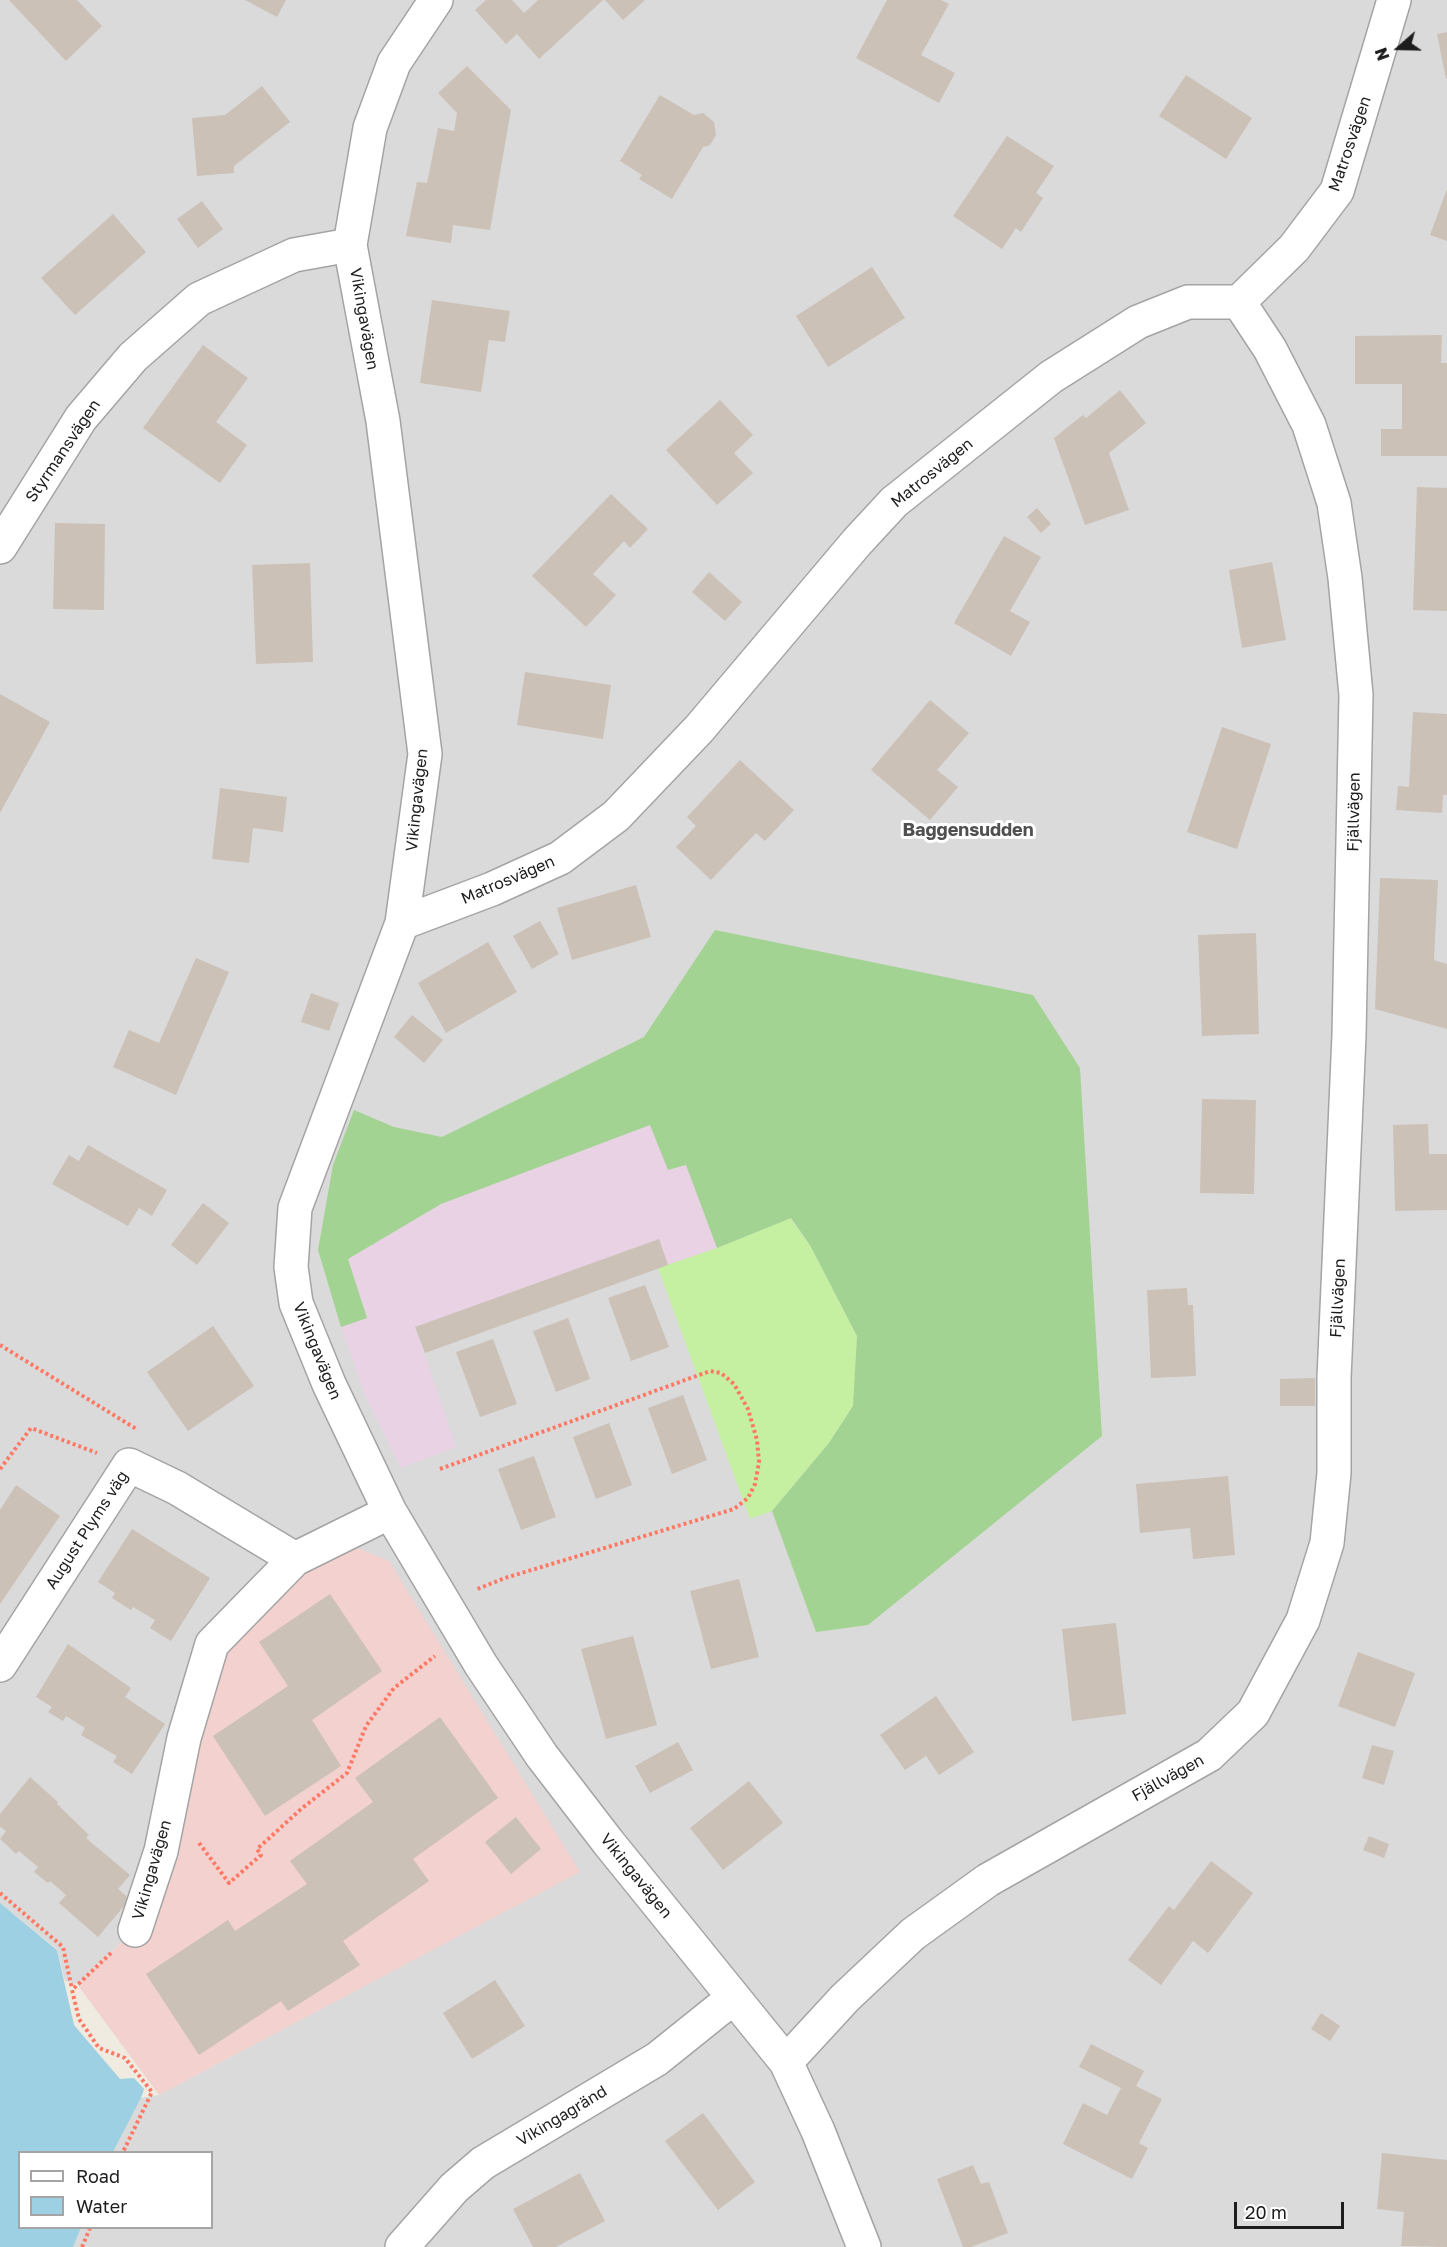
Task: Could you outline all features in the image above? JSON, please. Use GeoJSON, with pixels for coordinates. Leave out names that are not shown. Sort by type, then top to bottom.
{"type":"FeatureCollection","features":[{"type":"Feature","properties":{"kind":"street","name":"Vikingavägen"},"geometry":{"type":"LineString","coordinates":[[435,0],[394,63],[370,128],[350,245],[382,421],[426,754],[402,923],[295,1208],[291,1267],[296,1303],[329,1384],[390,1512],[481,1665],[542,1756],[786,2062],[818,2131],[864,2247]]}},
{"type":"Feature","properties":{"kind":"street","name":"Matrosvägen"},"geometry":{"type":"LineString","coordinates":[[402,923],[492,889],[560,858],[616,816],[699,729],[827,576],[894,502],[1051,377],[1138,322],[1188,302],[1239,302],[1293,248],[1337,191],[1394,0]]}},
{"type":"Feature","properties":{"kind":"street","name":"Styrmansvägen"},"geometry":{"type":"LineString","coordinates":[[0,547],[81,418],[133,357],[199,299],[294,255],[350,245]]}},
{"type":"Feature","properties":{"kind":"street","name":"Fjällvägen"},"geometry":{"type":"LineString","coordinates":[[786,2062],[845,1998],[913,1934],[932,1920],[988,1880],[1209,1755],[1224,1741],[1253,1713],[1303,1620],[1327,1543],[1334,1473],[1334,1378],[1349,1035],[1356,694],[1345,578],[1334,503],[1309,424],[1270,349],[1239,302]]}},
{"type":"Feature","properties":{"kind":"street","name":"August Plyms väg"},"geometry":{"type":"LineString","coordinates":[[0,1665],[129,1465],[177,1488],[295,1559]]}},
{"type":"Feature","properties":{"kind":"street","name":"Vikingavägen"},"geometry":{"type":"LineString","coordinates":[[135,1930],[161,1851],[184,1738],[212,1644],[295,1559],[390,1512]]}},
{"type":"Feature","properties":{"kind":"street","name":"Vikingagränd"},"geometry":{"type":"LineString","coordinates":[[402,2247],[454,2188],[483,2163],[657,2059],[733,1998]]}},
{"type":"Feature","properties":{"kind":"path"},"geometry":{"type":"LineString","coordinates":[[0,1346],[142,1432]]}},
{"type":"Feature","properties":{"kind":"path"},"geometry":{"type":"LineString","coordinates":[[440,1469],[710,1371],[721,1373],[734,1384],[748,1409],[757,1440],[759,1462],[755,1484],[748,1498],[734,1509],[505,1578],[472,1591]]}},
{"type":"Feature","properties":{"kind":"path"},"geometry":{"type":"LineString","coordinates":[[0,1469],[31,1428],[129,1465]]}},
{"type":"Feature","properties":{"kind":"path"},"geometry":{"type":"LineString","coordinates":[[163,1838],[196,1839],[229,1883],[261,1855],[257,1849],[301,1809],[347,1773],[366,1726],[394,1688],[439,1654]]}},
{"type":"Feature","properties":{"kind":"path"},"geometry":{"type":"LineString","coordinates":[[0,1893],[63,1947],[79,2019],[99,2048],[125,2058],[152,2092],[123,2151]]}},
{"type":"Feature","properties":{"kind":"path"},"geometry":{"type":"LineString","coordinates":[[72,1990],[135,1930]]}},
{"type":"Feature","properties":{"kind":"path"},"geometry":{"type":"LineString","coordinates":[[82,2247],[90,2229]]}},
{"type":"Feature","properties":{"kind":"shaded area","name":"Baggensudden"},"geometry":{"type":"Polygon","coordinates":[[[0,0],[1447,0],[1447,2247],[73,2247],[81,2229],[213,2229],[213,2151],[114,2151],[141,2098],[159,2095],[580,1871],[135,1930],[77,1984],[65,1981],[57,1949],[0,1903],[0,0]]]}},
{"type":"Feature","properties":{"kind":"shaded area"},"geometry":{"type":"Polygon","coordinates":[[[650,1125],[668,1170],[686,1164],[717,1248],[668,1265],[415,1327],[456,1447],[401,1468],[365,1395],[341,1327],[367,1318],[348,1259],[441,1204],[650,1125]]]}},
{"type":"Feature","properties":{"kind":"shaded area"},"geometry":{"type":"Polygon","coordinates":[[[337,1539],[389,1561],[580,1872],[159,2095],[77,1984],[135,1930],[212,1644],[337,1539]]]}},
{"type":"Feature","properties":{"kind":"green space"},"geometry":{"type":"Polygon","coordinates":[[[715,930],[1033,995],[1080,1068],[1102,1436],[868,1625],[816,1632],[772,1511],[829,1443],[853,1406],[857,1336],[810,1245],[791,1218],[717,1248],[686,1165],[668,1170],[650,1125],[441,1204],[348,1259],[367,1318],[341,1327],[318,1250],[333,1165],[354,1110],[394,1127],[442,1137],[644,1037],[715,930]]]}},
{"type":"Feature","properties":{"kind":"green space"},"geometry":{"type":"Polygon","coordinates":[[[790,1218],[810,1245],[857,1336],[853,1406],[829,1443],[772,1511],[750,1519],[658,1268],[717,1248],[790,1218]]]}},
{"type":"Feature","properties":{"kind":"water"},"geometry":{"type":"Polygon","coordinates":[[[0,1903],[57,1950],[74,2025],[120,2079],[134,2078],[144,2089],[114,2151],[18,2151],[18,2229],[81,2229],[73,2247],[0,2247],[0,1903]]]}},
{"type":"Feature","properties":{"kind":"building"},"geometry":{"type":"Polygon","coordinates":[[[9,0],[77,0],[102,26],[66,61],[9,0]]]}},
{"type":"Feature","properties":{"kind":"building"},"geometry":{"type":"Polygon","coordinates":[[[245,0],[286,0],[277,17],[245,0]]]}},
{"type":"Feature","properties":{"kind":"building"},"geometry":{"type":"Polygon","coordinates":[[[486,0],[512,0],[524,13],[538,0],[603,0],[539,59],[517,34],[506,44],[475,10],[486,0]]]}},
{"type":"Feature","properties":{"kind":"building"},"geometry":{"type":"Polygon","coordinates":[[[605,0],[645,0],[623,20],[605,0]]]}},
{"type":"Feature","properties":{"kind":"building"},"geometry":{"type":"Polygon","coordinates":[[[887,0],[941,0],[949,4],[921,55],[955,73],[939,103],[856,58],[887,0]]]}},
{"type":"Feature","properties":{"kind":"building"},"geometry":{"type":"Polygon","coordinates":[[[1447,32],[1447,79],[1446,79],[1437,34],[1447,32]]]}},
{"type":"Feature","properties":{"kind":"building"},"geometry":{"type":"Polygon","coordinates":[[[467,66],[511,110],[490,230],[453,225],[451,243],[406,236],[417,182],[427,183],[438,128],[454,131],[457,113],[438,93],[467,66]]]}},
{"type":"Feature","properties":{"kind":"building"},"geometry":{"type":"Polygon","coordinates":[[[1186,75],[1252,118],[1226,159],[1159,116],[1186,75]]]}},
{"type":"Feature","properties":{"kind":"building"},"geometry":{"type":"Polygon","coordinates":[[[262,86],[290,122],[234,166],[234,173],[197,176],[192,118],[225,115],[262,86]]]}},
{"type":"Feature","properties":{"kind":"building"},"geometry":{"type":"Polygon","coordinates":[[[660,95],[694,115],[703,113],[714,122],[716,135],[710,145],[703,147],[672,199],[639,179],[642,175],[620,161],[660,95]]]}},
{"type":"Feature","properties":{"kind":"building"},"geometry":{"type":"Polygon","coordinates":[[[1007,136],[1054,166],[1036,193],[1043,198],[1021,232],[1016,228],[1002,249],[953,216],[1007,136]]]}},
{"type":"Feature","properties":{"kind":"building"},"geometry":{"type":"Polygon","coordinates":[[[1447,189],[1447,241],[1430,235],[1447,189]]]}},
{"type":"Feature","properties":{"kind":"building"},"geometry":{"type":"Polygon","coordinates":[[[202,201],[223,229],[198,248],[177,219],[202,201]]]}},
{"type":"Feature","properties":{"kind":"building"},"geometry":{"type":"Polygon","coordinates":[[[113,214],[146,252],[75,315],[41,278],[113,214]]]}},
{"type":"Feature","properties":{"kind":"building"},"geometry":{"type":"Polygon","coordinates":[[[872,267],[905,318],[828,367],[796,316],[872,267]]]}},
{"type":"Feature","properties":{"kind":"building"},"geometry":{"type":"Polygon","coordinates":[[[432,300],[510,311],[505,342],[489,340],[481,392],[420,383],[432,300]]]}},
{"type":"Feature","properties":{"kind":"building"},"geometry":{"type":"Polygon","coordinates":[[[1442,335],[1441,363],[1447,363],[1447,456],[1381,456],[1381,429],[1402,429],[1402,384],[1355,384],[1355,336],[1442,335]]]}},
{"type":"Feature","properties":{"kind":"building"},"geometry":{"type":"Polygon","coordinates":[[[203,345],[248,378],[216,422],[247,445],[220,483],[143,428],[203,345]]]}},
{"type":"Feature","properties":{"kind":"building"},"geometry":{"type":"Polygon","coordinates":[[[1120,390],[1146,423],[1109,453],[1129,510],[1085,525],[1054,438],[1083,415],[1086,418],[1120,390]]]}},
{"type":"Feature","properties":{"kind":"building"},"geometry":{"type":"Polygon","coordinates":[[[720,400],[753,435],[734,453],[753,473],[717,505],[666,450],[720,400]]]}},
{"type":"Feature","properties":{"kind":"building"},"geometry":{"type":"Polygon","coordinates":[[[1417,487],[1447,488],[1447,611],[1413,610],[1417,487]]]}},
{"type":"Feature","properties":{"kind":"building"},"geometry":{"type":"Polygon","coordinates":[[[611,494],[648,529],[630,548],[624,541],[593,574],[616,595],[586,627],[532,576],[611,494]]]}},
{"type":"Feature","properties":{"kind":"building"},"geometry":{"type":"Polygon","coordinates":[[[1037,508],[1051,524],[1041,533],[1027,517],[1037,508]]]}},
{"type":"Feature","properties":{"kind":"building"},"geometry":{"type":"Polygon","coordinates":[[[55,523],[105,524],[104,610],[53,609],[55,523]]]}},
{"type":"Feature","properties":{"kind":"building"},"geometry":{"type":"Polygon","coordinates":[[[1004,536],[1041,557],[1010,611],[1030,622],[1011,656],[954,623],[1004,536]]]}},
{"type":"Feature","properties":{"kind":"building"},"geometry":{"type":"Polygon","coordinates":[[[1272,562],[1286,640],[1242,648],[1229,570],[1272,562]]]}},
{"type":"Feature","properties":{"kind":"building"},"geometry":{"type":"Polygon","coordinates":[[[310,563],[313,662],[256,664],[252,565],[310,563]]]}},
{"type":"Feature","properties":{"kind":"building"},"geometry":{"type":"Polygon","coordinates":[[[709,572],[742,602],[725,621],[692,592],[709,572]]]}},
{"type":"Feature","properties":{"kind":"building"},"geometry":{"type":"Polygon","coordinates":[[[525,672],[611,685],[603,739],[517,725],[525,672]]]}},
{"type":"Feature","properties":{"kind":"building"},"geometry":{"type":"Polygon","coordinates":[[[0,694],[50,722],[0,813],[0,694]]]}},
{"type":"Feature","properties":{"kind":"building"},"geometry":{"type":"Polygon","coordinates":[[[930,700],[969,733],[937,770],[958,787],[930,820],[871,770],[930,700]]]}},
{"type":"Feature","properties":{"kind":"building"},"geometry":{"type":"Polygon","coordinates":[[[1413,712],[1447,714],[1447,795],[1443,795],[1442,813],[1396,810],[1398,786],[1409,787],[1413,712]]]}},
{"type":"Feature","properties":{"kind":"building"},"geometry":{"type":"Polygon","coordinates":[[[1222,727],[1271,744],[1237,849],[1187,832],[1222,727]]]}},
{"type":"Feature","properties":{"kind":"building"},"geometry":{"type":"Polygon","coordinates":[[[740,760],[794,810],[765,841],[756,833],[711,880],[676,847],[696,826],[687,817],[740,760]]]}},
{"type":"Feature","properties":{"kind":"building"},"geometry":{"type":"Polygon","coordinates":[[[220,788],[287,797],[283,832],[253,828],[249,863],[212,859],[220,788]]]}},
{"type":"Feature","properties":{"kind":"building"},"geometry":{"type":"Polygon","coordinates":[[[1380,878],[1438,880],[1434,960],[1447,964],[1447,1029],[1375,1009],[1380,878]]]}},
{"type":"Feature","properties":{"kind":"building"},"geometry":{"type":"Polygon","coordinates":[[[636,885],[651,937],[572,960],[557,908],[636,885]]]}},
{"type":"Feature","properties":{"kind":"building"},"geometry":{"type":"Polygon","coordinates":[[[540,921],[559,954],[532,969],[513,936],[540,921]]]}},
{"type":"Feature","properties":{"kind":"building"},"geometry":{"type":"Polygon","coordinates":[[[1256,933],[1259,1034],[1202,1036],[1198,935],[1256,933]]]}},
{"type":"Feature","properties":{"kind":"building"},"geometry":{"type":"Polygon","coordinates":[[[488,942],[517,992],[446,1033],[418,983],[488,942]]]}},
{"type":"Feature","properties":{"kind":"building"},"geometry":{"type":"Polygon","coordinates":[[[196,958],[229,972],[176,1095],[113,1067],[129,1030],[159,1043],[196,958]]]}},
{"type":"Feature","properties":{"kind":"building"},"geometry":{"type":"Polygon","coordinates":[[[311,993],[339,1003],[329,1031],[301,1022],[311,993]]]}},
{"type":"Feature","properties":{"kind":"building"},"geometry":{"type":"Polygon","coordinates":[[[412,1015],[443,1040],[424,1063],[394,1037],[412,1015]]]}},
{"type":"Feature","properties":{"kind":"building"},"geometry":{"type":"Polygon","coordinates":[[[1202,1099],[1256,1100],[1254,1194],[1200,1193],[1202,1099]]]}},
{"type":"Feature","properties":{"kind":"building"},"geometry":{"type":"Polygon","coordinates":[[[1428,1124],[1429,1154],[1447,1154],[1447,1210],[1395,1211],[1393,1125],[1428,1124]]]}},
{"type":"Feature","properties":{"kind":"building"},"geometry":{"type":"Polygon","coordinates":[[[88,1145],[167,1190],[152,1216],[139,1208],[128,1226],[52,1184],[69,1155],[79,1161],[88,1145]]]}},
{"type":"Feature","properties":{"kind":"building"},"geometry":{"type":"Polygon","coordinates":[[[203,1203],[229,1223],[197,1265],[171,1245],[203,1203]]]}},
{"type":"Feature","properties":{"kind":"building"},"geometry":{"type":"Polygon","coordinates":[[[659,1239],[668,1265],[425,1353],[415,1327],[659,1239]]]}},
{"type":"Feature","properties":{"kind":"building"},"geometry":{"type":"Polygon","coordinates":[[[645,1285],[669,1347],[631,1361],[608,1298],[645,1285]]]}},
{"type":"Feature","properties":{"kind":"building"},"geometry":{"type":"Polygon","coordinates":[[[1187,1288],[1188,1305],[1193,1305],[1196,1376],[1151,1378],[1147,1290],[1187,1288]]]}},
{"type":"Feature","properties":{"kind":"building"},"geometry":{"type":"Polygon","coordinates":[[[568,1318],[590,1379],[556,1392],[533,1331],[568,1318]]]}},
{"type":"Feature","properties":{"kind":"building"},"geometry":{"type":"Polygon","coordinates":[[[213,1326],[254,1386],[188,1431],[147,1372],[213,1326]]]}},
{"type":"Feature","properties":{"kind":"building"},"geometry":{"type":"Polygon","coordinates":[[[493,1339],[517,1404],[480,1417],[456,1352],[493,1339]]]}},
{"type":"Feature","properties":{"kind":"building"},"geometry":{"type":"Polygon","coordinates":[[[1315,1378],[1315,1406],[1280,1406],[1280,1379],[1315,1378]]]}},
{"type":"Feature","properties":{"kind":"building"},"geometry":{"type":"Polygon","coordinates":[[[683,1395],[707,1460],[672,1474],[648,1408],[683,1395]]]}},
{"type":"Feature","properties":{"kind":"building"},"geometry":{"type":"Polygon","coordinates":[[[609,1423],[632,1485],[596,1499],[573,1437],[609,1423]]]}},
{"type":"Feature","properties":{"kind":"building"},"geometry":{"type":"Polygon","coordinates":[[[534,1456],[556,1517],[521,1530],[498,1469],[534,1456]]]}},
{"type":"Feature","properties":{"kind":"building"},"geometry":{"type":"Polygon","coordinates":[[[1228,1476],[1235,1555],[1193,1559],[1190,1528],[1140,1533],[1136,1484],[1228,1476]]]}},
{"type":"Feature","properties":{"kind":"building"},"geometry":{"type":"Polygon","coordinates":[[[16,1485],[60,1516],[0,1604],[0,1510],[16,1485]]]}},
{"type":"Feature","properties":{"kind":"building"},"geometry":{"type":"Polygon","coordinates":[[[132,1529],[210,1578],[171,1641],[150,1628],[155,1620],[133,1607],[131,1610],[112,1598],[115,1593],[98,1582],[132,1529]]]}},
{"type":"Feature","properties":{"kind":"building"},"geometry":{"type":"Polygon","coordinates":[[[739,1579],[759,1657],[711,1669],[690,1591],[739,1579]]]}},
{"type":"Feature","properties":{"kind":"building"},"geometry":{"type":"Polygon","coordinates":[[[330,1594],[382,1671],[312,1720],[341,1766],[265,1816],[213,1736],[288,1686],[259,1642],[330,1594]]]}},
{"type":"Feature","properties":{"kind":"building"},"geometry":{"type":"Polygon","coordinates":[[[1116,1623],[1126,1714],[1072,1721],[1062,1629],[1116,1623]]]}},
{"type":"Feature","properties":{"kind":"building"},"geometry":{"type":"Polygon","coordinates":[[[633,1636],[657,1725],[606,1739],[581,1649],[633,1636]]]}},
{"type":"Feature","properties":{"kind":"building"},"geometry":{"type":"Polygon","coordinates":[[[68,1644],[131,1688],[125,1697],[165,1724],[132,1774],[113,1762],[117,1756],[81,1735],[85,1728],[66,1716],[63,1721],[48,1712],[52,1707],[36,1697],[68,1644]]]}},
{"type":"Feature","properties":{"kind":"building"},"geometry":{"type":"Polygon","coordinates":[[[1358,1652],[1415,1673],[1395,1727],[1338,1706],[1358,1652]]]}},
{"type":"Feature","properties":{"kind":"building"},"geometry":{"type":"Polygon","coordinates":[[[936,1696],[974,1752],[939,1775],[926,1756],[905,1770],[880,1735],[936,1696]]]}},
{"type":"Feature","properties":{"kind":"building"},"geometry":{"type":"Polygon","coordinates":[[[440,1717],[498,1798],[413,1859],[429,1881],[343,1941],[360,1965],[288,2011],[281,2001],[199,2055],[146,1974],[228,1920],[235,1931],[307,1884],[290,1861],[373,1802],[355,1778],[440,1717]]]}},
{"type":"Feature","properties":{"kind":"building"},"geometry":{"type":"Polygon","coordinates":[[[678,1742],[693,1770],[650,1793],[635,1766],[678,1742]]]}},
{"type":"Feature","properties":{"kind":"building"},"geometry":{"type":"Polygon","coordinates":[[[1372,1745],[1394,1751],[1384,1785],[1362,1778],[1372,1745]]]}},
{"type":"Feature","properties":{"kind":"building"},"geometry":{"type":"Polygon","coordinates":[[[30,1777],[58,1802],[57,1804],[89,1835],[86,1838],[130,1875],[118,1889],[130,1899],[98,1937],[59,1903],[66,1895],[50,1881],[48,1883],[34,1872],[38,1867],[19,1851],[16,1854],[0,1839],[6,1831],[0,1827],[0,1814],[30,1777]]]}},
{"type":"Feature","properties":{"kind":"building"},"geometry":{"type":"Polygon","coordinates":[[[749,1781],[783,1823],[723,1870],[690,1828],[749,1781]]]}},
{"type":"Feature","properties":{"kind":"building"},"geometry":{"type":"Polygon","coordinates":[[[516,1817],[541,1849],[511,1874],[485,1842],[516,1817]]]}},
{"type":"Feature","properties":{"kind":"building"},"geometry":{"type":"Polygon","coordinates":[[[1369,1836],[1389,1844],[1384,1858],[1363,1850],[1369,1836]]]}},
{"type":"Feature","properties":{"kind":"building"},"geometry":{"type":"Polygon","coordinates":[[[1211,1861],[1253,1893],[1208,1953],[1193,1941],[1161,1985],[1128,1960],[1169,1906],[1174,1910],[1211,1861]]]}},
{"type":"Feature","properties":{"kind":"building"},"geometry":{"type":"Polygon","coordinates":[[[495,1980],[525,2026],[472,2059],[443,2013],[495,1980]]]}},
{"type":"Feature","properties":{"kind":"building"},"geometry":{"type":"Polygon","coordinates":[[[1321,2013],[1340,2026],[1330,2041],[1311,2029],[1321,2013]]]}},
{"type":"Feature","properties":{"kind":"building"},"geometry":{"type":"Polygon","coordinates":[[[1091,2044],[1144,2071],[1136,2086],[1162,2099],[1139,2143],[1148,2148],[1132,2179],[1063,2144],[1083,2103],[1107,2115],[1121,2088],[1079,2067],[1091,2044]]]}},
{"type":"Feature","properties":{"kind":"building"},"geometry":{"type":"Polygon","coordinates":[[[703,2113],[755,2182],[718,2210],[665,2141],[703,2113]]]}},
{"type":"Feature","properties":{"kind":"building"},"geometry":{"type":"Polygon","coordinates":[[[1382,2153],[1447,2160],[1447,2247],[1401,2246],[1404,2212],[1377,2209],[1382,2153]]]}},
{"type":"Feature","properties":{"kind":"building"},"geometry":{"type":"Polygon","coordinates":[[[973,2165],[981,2184],[989,2182],[1008,2233],[971,2247],[963,2247],[937,2179],[973,2165]]]}},
{"type":"Feature","properties":{"kind":"building"},"geometry":{"type":"Polygon","coordinates":[[[580,2173],[605,2221],[556,2247],[533,2247],[513,2209],[580,2173]]]}},
{"type":"Feature","properties":{"kind":"district","name":"Baggensudden"},"geometry":{"type":"Point","coordinates":[968,830]}}]}
